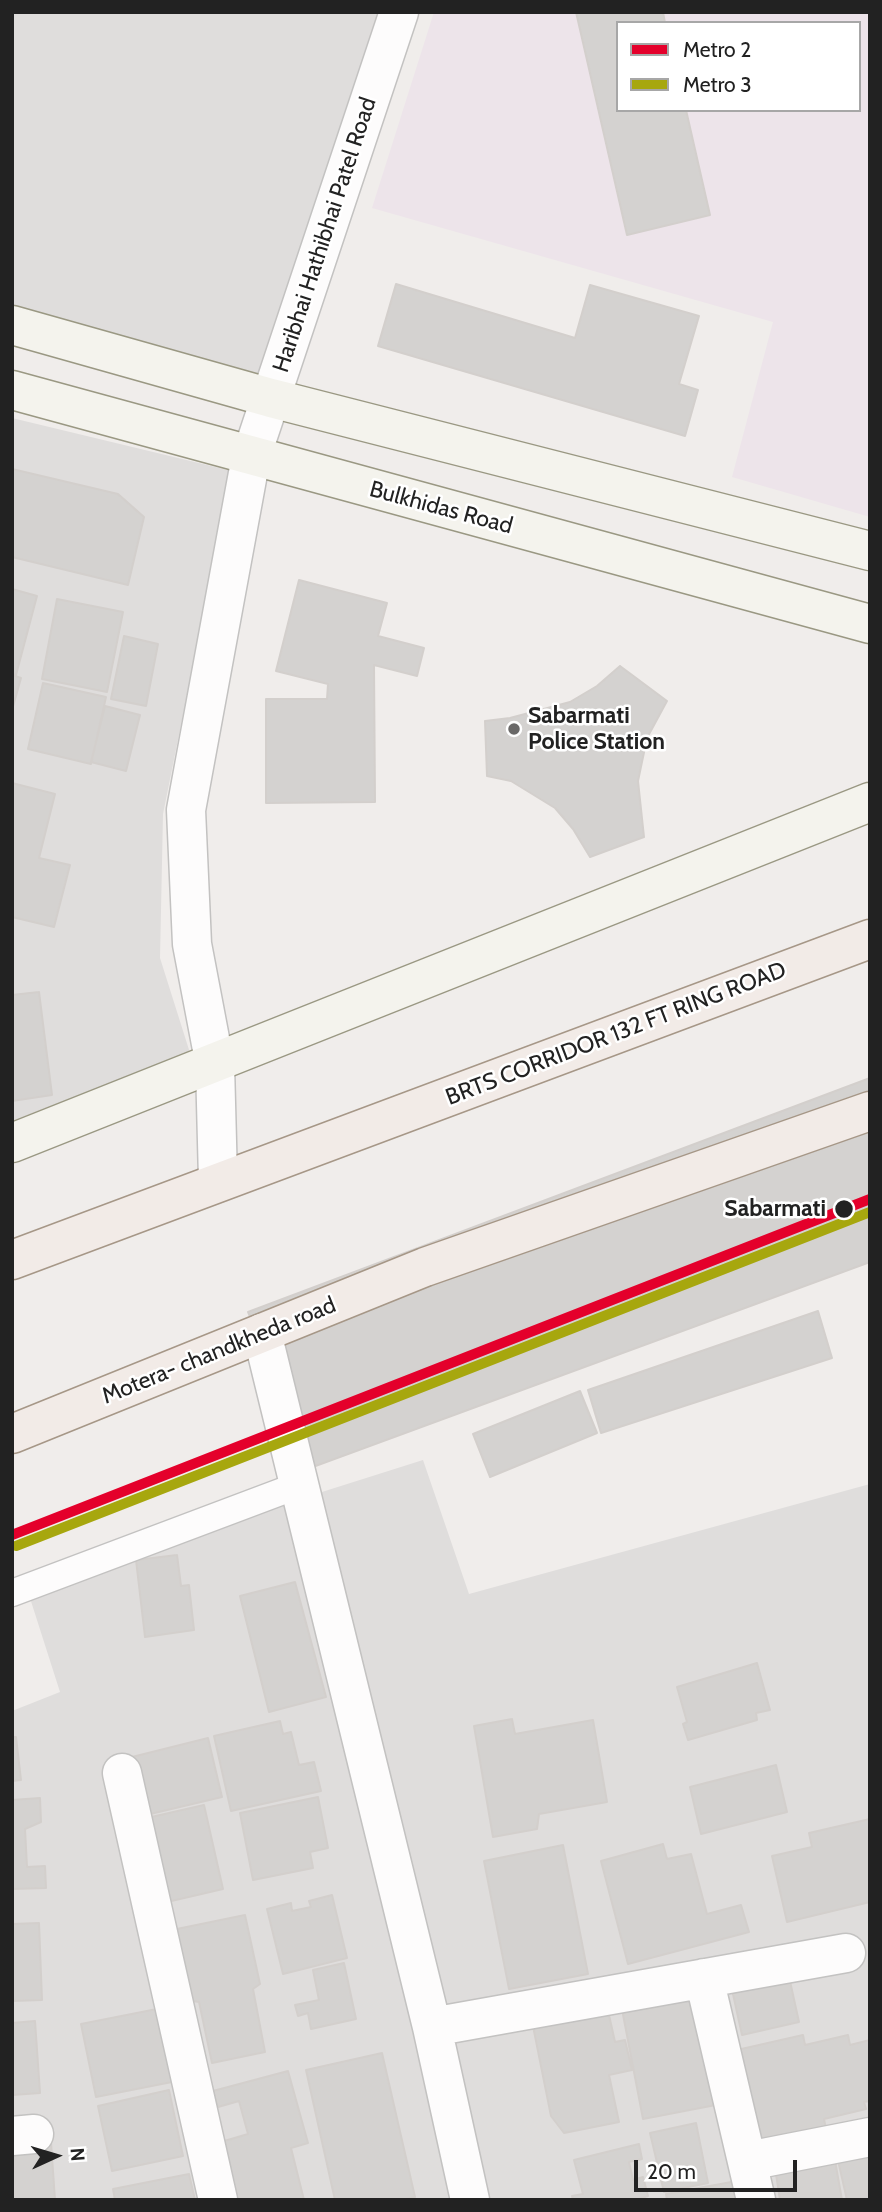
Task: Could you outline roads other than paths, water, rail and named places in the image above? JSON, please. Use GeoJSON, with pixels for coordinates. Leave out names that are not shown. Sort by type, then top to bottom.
{"type":"FeatureCollection","features":[{"type":"Feature","properties":{"kind":"main road","name":"BRTS CORRIDOR 132 FT RING ROAD"},"geometry":{"type":"LineString","coordinates":[[218,1180],[363,1129],[870,939]]}},
{"type":"Feature","properties":{"kind":"main road","name":"Motera- chandkheda road"},"geometry":{"type":"LineString","coordinates":[[12,1434],[425,1267],[870,1111]]}},
{"type":"Feature","properties":{"kind":"main road"},"geometry":{"type":"LineString","coordinates":[[12,1260],[218,1180]]}},
{"type":"Feature","properties":{"kind":"street","name":"Haribhai Hathibhai Patel Road"},"geometry":{"type":"LineString","coordinates":[[218,1180],[215,1065],[192,944],[186,810],[251,457],[400,12]]}},
{"type":"Feature","properties":{"kind":"street"},"geometry":{"type":"LineString","coordinates":[[12,326],[271,398],[870,551]]}},
{"type":"Feature","properties":{"kind":"street","name":"Bulkhidas Road"},"geometry":{"type":"LineString","coordinates":[[12,390],[870,624]]}},
{"type":"Feature","properties":{"kind":"street"},"geometry":{"type":"LineString","coordinates":[[12,1143],[215,1065],[870,802]]}},
{"type":"Feature","properties":{"kind":"street"},"geometry":{"type":"LineString","coordinates":[[262,1333],[432,2027],[470,2200]]}},
{"type":"Feature","properties":{"kind":"street"},"geometry":{"type":"LineString","coordinates":[[122,1773],[218,2200]]}},
{"type":"Feature","properties":{"kind":"street"},"geometry":{"type":"LineString","coordinates":[[432,2027],[846,1952]]}},
{"type":"Feature","properties":{"kind":"street"},"geometry":{"type":"LineString","coordinates":[[704,1978],[756,2200]]}},
{"type":"Feature","properties":{"kind":"street"},"geometry":{"type":"LineString","coordinates":[[748,2161],[870,2137]]}},
{"type":"Feature","properties":{"kind":"lane"},"geometry":{"type":"LineString","coordinates":[[12,1593],[299,1485]]}},
{"type":"Feature","properties":{"kind":"metro line","name":"2"},"geometry":{"type":"LineString","coordinates":[[12,1535],[870,1199]]}},
{"type":"Feature","properties":{"kind":"metro line","name":"3"},"geometry":{"type":"LineString","coordinates":[[16,1546],[870,1212]]}},
{"type":"Feature","properties":{"kind":"place","name":"Sabarmati Police Station"},"geometry":{"type":"Point","coordinates":[514,729]}},
{"type":"Feature","properties":{"kind":"place","name":"Sabarmati"},"geometry":{"type":"Point","coordinates":[844,1209]}}]}
